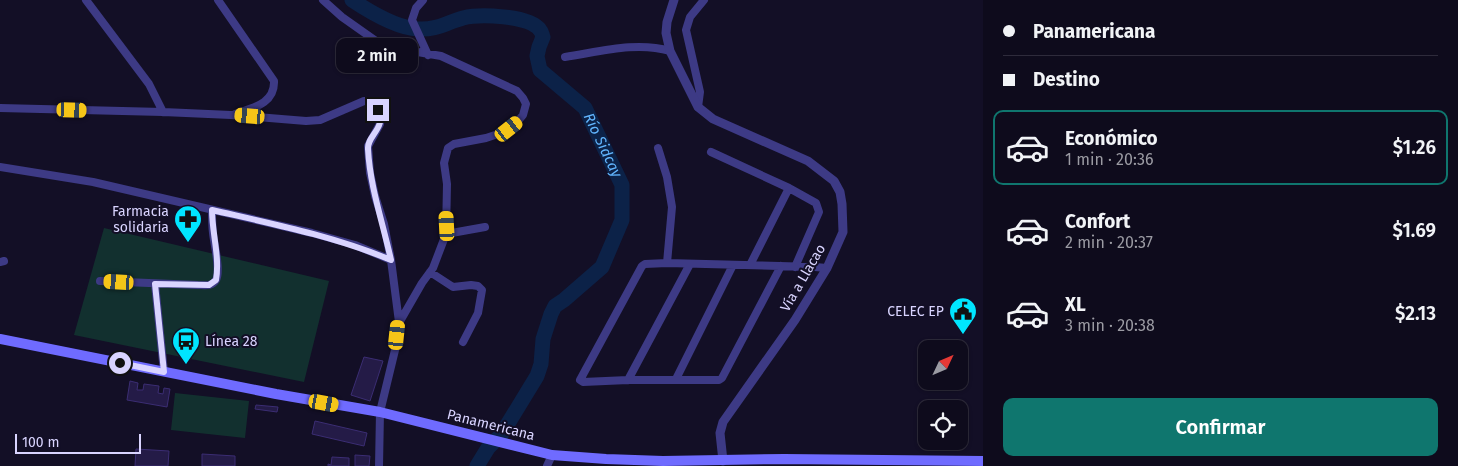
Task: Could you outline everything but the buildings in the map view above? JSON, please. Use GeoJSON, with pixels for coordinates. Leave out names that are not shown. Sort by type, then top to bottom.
{"type":"FeatureCollection","features":[{"type":"Feature","properties":{"kind":"main road","name":"Panamericana"},"geometry":{"type":"LineString","coordinates":[[0,339],[276,394],[380,412],[552,455],[606,460],[724,464],[784,460],[950,463],[983,461]]}},
{"type":"Feature","properties":{"kind":"street"},"geometry":{"type":"LineString","coordinates":[[86,0],[149,84],[163,112]]}},
{"type":"Feature","properties":{"kind":"street"},"geometry":{"type":"LineString","coordinates":[[218,0],[274,81],[272,95],[262,105],[231,115]]}},
{"type":"Feature","properties":{"kind":"street"},"geometry":{"type":"LineString","coordinates":[[323,0],[342,17],[376,41],[388,46],[441,56],[517,91],[526,104],[523,115],[509,129],[486,138],[454,144],[448,148],[444,163],[447,184],[446,234],[430,272],[398,324]]}},
{"type":"Feature","properties":{"kind":"street"},"geometry":{"type":"LineString","coordinates":[[422,0],[416,8],[412,20],[428,55]]}},
{"type":"Feature","properties":{"kind":"street","name":"Vía a Llacao"},"geometry":{"type":"LineString","coordinates":[[674,0],[667,22],[666,33],[670,51],[698,107],[713,119],[808,161],[834,181],[840,192],[843,232],[827,268],[795,320],[723,422],[720,433],[724,464]]}},
{"type":"Feature","properties":{"kind":"street"},"geometry":{"type":"LineString","coordinates":[[698,107],[700,92],[686,24],[704,0]]}},
{"type":"Feature","properties":{"kind":"street"},"geometry":{"type":"LineString","coordinates":[[565,57],[637,46],[656,47],[670,51]]}},
{"type":"Feature","properties":{"kind":"street"},"geometry":{"type":"LineString","coordinates":[[0,108],[163,112],[306,121],[320,120],[364,101],[369,101],[375,106],[381,115],[381,119],[368,146],[370,173],[384,224],[391,260],[398,324],[396,346],[380,412],[379,466]]}},
{"type":"Feature","properties":{"kind":"street"},"geometry":{"type":"LineString","coordinates":[[658,148],[667,177],[672,207],[667,263]]}},
{"type":"Feature","properties":{"kind":"street"},"geometry":{"type":"LineString","coordinates":[[711,152],[789,188],[816,204],[819,212],[796,266]]}},
{"type":"Feature","properties":{"kind":"street"},"geometry":{"type":"LineString","coordinates":[[0,167],[93,182],[312,233],[355,245],[391,260]]}},
{"type":"Feature","properties":{"kind":"street"},"geometry":{"type":"LineString","coordinates":[[750,265],[789,188]]}},
{"type":"Feature","properties":{"kind":"street"},"geometry":{"type":"LineString","coordinates":[[100,281],[209,285],[216,280],[217,266],[212,210]]}},
{"type":"Feature","properties":{"kind":"street"},"geometry":{"type":"LineString","coordinates":[[446,234],[485,227]]}},
{"type":"Feature","properties":{"kind":"street"},"geometry":{"type":"LineString","coordinates":[[781,266],[722,378],[719,380],[676,379],[583,382],[580,380],[642,266],[667,263],[796,266],[827,268]]}},
{"type":"Feature","properties":{"kind":"street"},"geometry":{"type":"LineString","coordinates":[[628,380],[690,264]]}},
{"type":"Feature","properties":{"kind":"street"},"geometry":{"type":"LineString","coordinates":[[676,379],[733,265]]}},
{"type":"Feature","properties":{"kind":"street"},"geometry":{"type":"LineString","coordinates":[[430,272],[453,287],[471,285],[478,286],[482,290],[478,314],[463,342]]}},
{"type":"Feature","properties":{"kind":"street"},"geometry":{"type":"LineString","coordinates":[[155,284],[164,372]]}},
{"type":"Feature","properties":{"kind":"street"},"geometry":{"type":"LineString","coordinates":[[548,466],[552,455]]}},
{"type":"Feature","properties":{"kind":"green space"},"geometry":{"type":"Polygon","coordinates":[[[104,228],[329,281],[304,382],[74,335],[104,228]]]}},
{"type":"Feature","properties":{"kind":"green space"},"geometry":{"type":"Polygon","coordinates":[[[175,393],[249,401],[245,438],[171,430],[175,393]]]}},
{"type":"Feature","properties":{"kind":"waterway","name":"Río Sidcay"},"geometry":{"type":"LineString","coordinates":[[352,0],[384,19],[410,28],[431,28],[463,18],[480,16],[503,17],[526,21],[534,25],[541,31],[543,37],[537,56],[540,70],[585,108],[622,185],[622,220],[602,267],[555,306],[543,339],[541,364],[537,376],[501,435],[488,448],[477,466]]}},
{"type":"Feature","properties":{"kind":"place","name":"Farmacia solidaria"},"geometry":{"type":"Point","coordinates":[188,243]}},
{"type":"Feature","properties":{"kind":"place","name":"CELEC EP"},"geometry":{"type":"Point","coordinates":[963,335]}},
{"type":"Feature","properties":{"kind":"place","name":"Línea 28"},"geometry":{"type":"Point","coordinates":[186,365]}},
{"type":"Feature","properties":{"kind":"route"},"geometry":{"type":"LineString","coordinates":[[120,363],[164,372],[155,284],[209,285],[216,280],[217,266],[212,210],[355,245],[391,260],[384,224],[370,173],[368,146],[380,124],[381,115],[378,110]]}}]}
